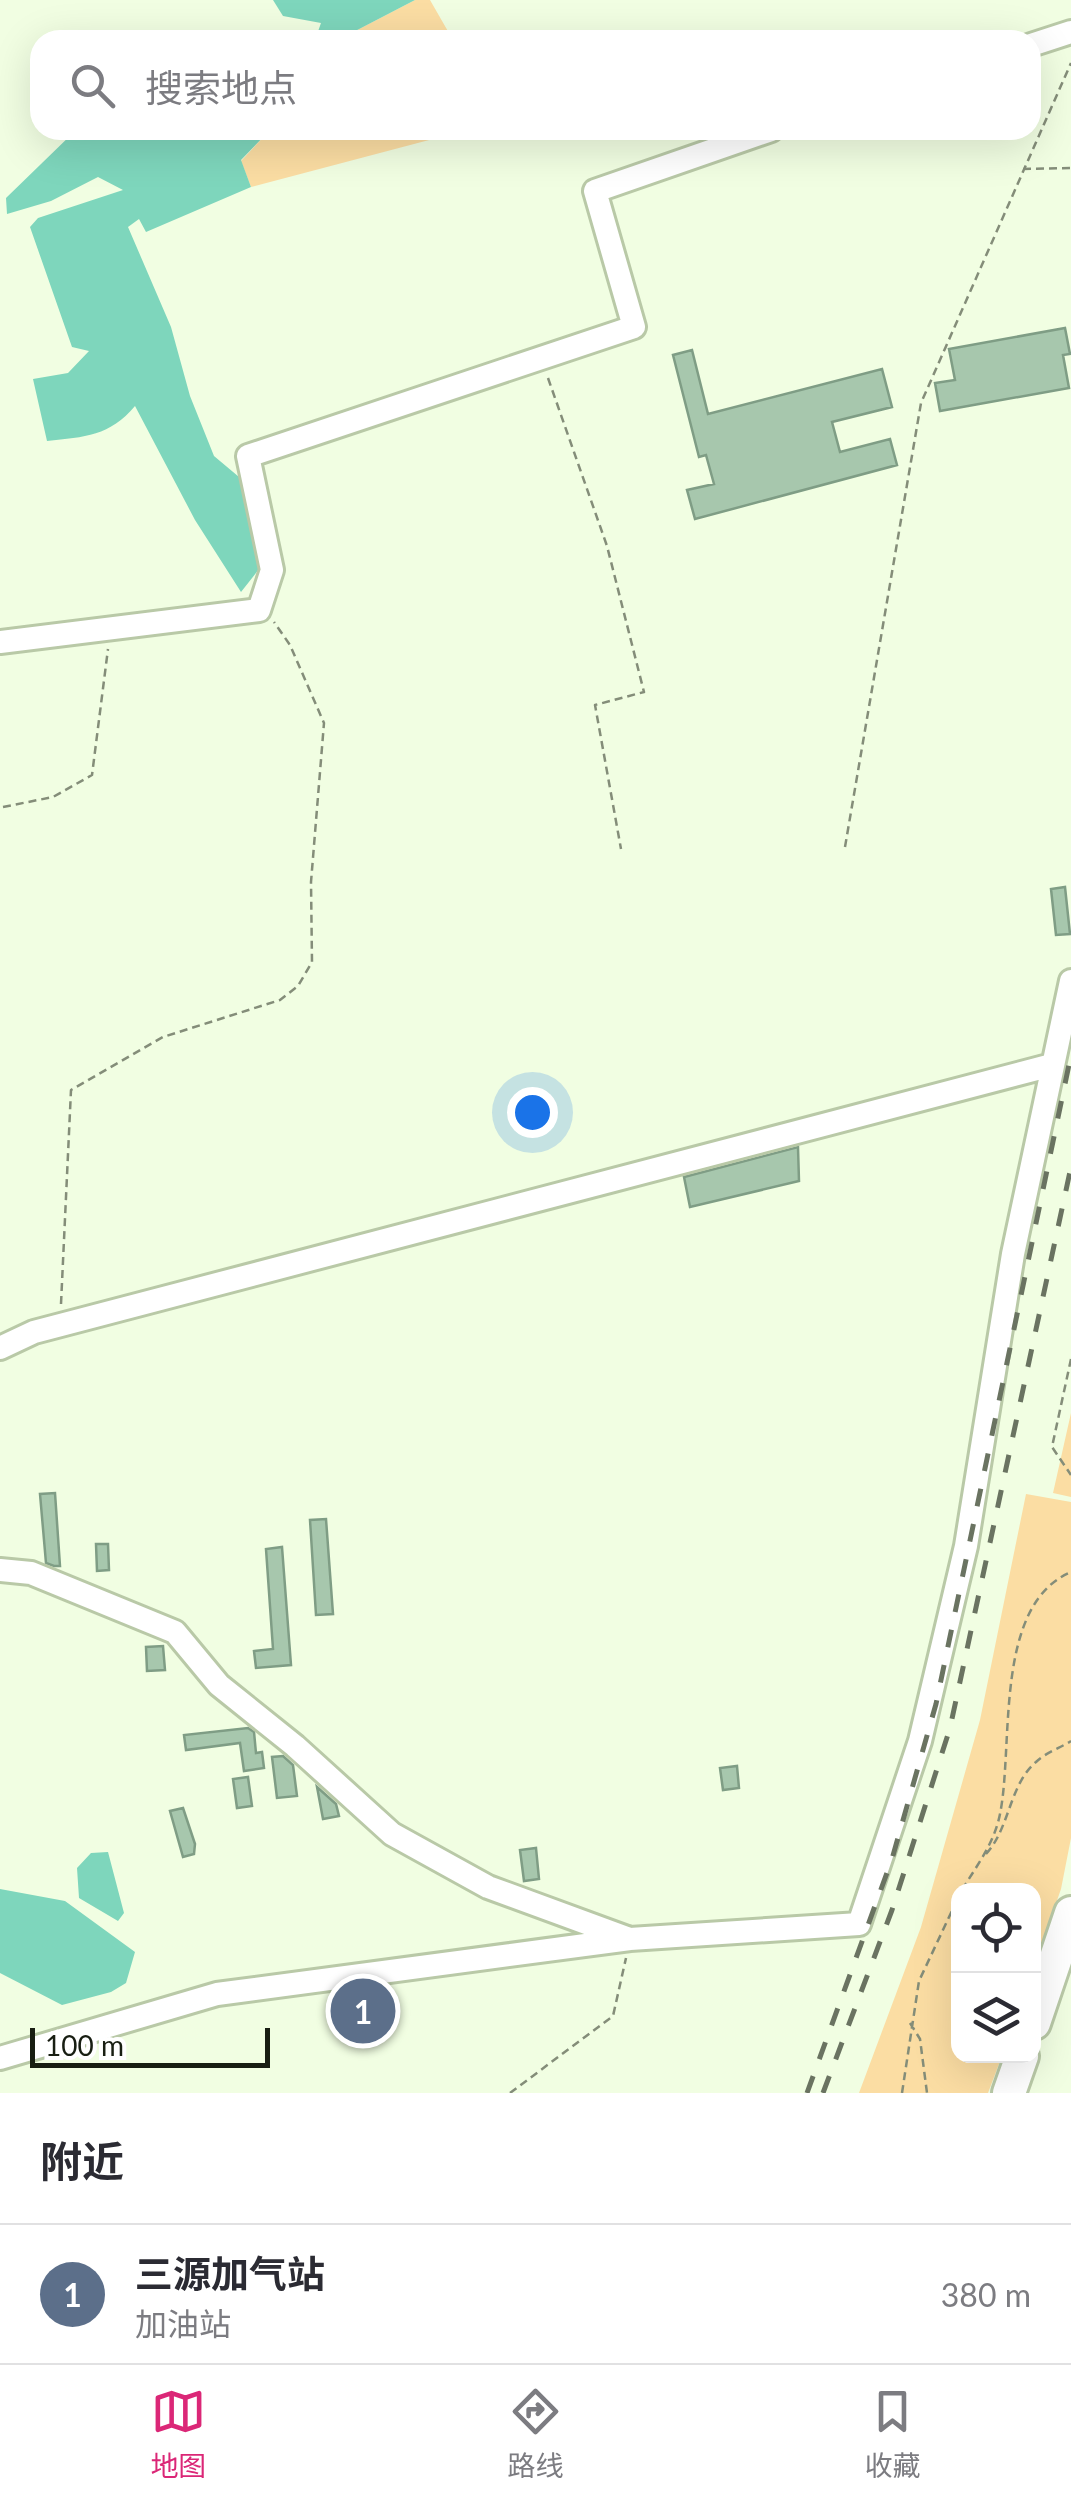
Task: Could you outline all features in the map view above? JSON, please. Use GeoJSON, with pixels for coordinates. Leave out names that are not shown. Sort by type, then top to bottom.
{"type":"FeatureCollection","features":[{"type":"Feature","properties":{"kind":"highway"},"geometry":{"type":"LineString","coordinates":[[1041,2002],[1071,1913]]}},
{"type":"Feature","properties":{"kind":"highway"},"geometry":{"type":"LineString","coordinates":[[1016,2091],[1021,2063]]}},
{"type":"Feature","properties":{"kind":"street"},"geometry":{"type":"LineString","coordinates":[[1041,42],[1071,32]]}},
{"type":"Feature","properties":{"kind":"street"},"geometry":{"type":"LineString","coordinates":[[0,642],[258,610],[272,570],[248,456],[634,327],[595,191],[742,140]]}},
{"type":"Feature","properties":{"kind":"street"},"geometry":{"type":"LineString","coordinates":[[0,2058],[217,1994],[630,1939],[859,1924],[920,1741],[966,1546],[1013,1254],[1071,981]]}},
{"type":"Feature","properties":{"kind":"street"},"geometry":{"type":"LineString","coordinates":[[0,1348],[60,1325],[1052,1064]]}},
{"type":"Feature","properties":{"kind":"street"},"geometry":{"type":"LineString","coordinates":[[0,1570],[31,1572],[174,1632],[219,1685],[295,1746],[392,1834],[488,1887],[630,1939]]}},
{"type":"Feature","properties":{"kind":"path"},"geometry":{"type":"LineString","coordinates":[[1041,128],[1071,63]]}},
{"type":"Feature","properties":{"kind":"path"},"geometry":{"type":"LineString","coordinates":[[845,846],[921,402],[1035,140]]}},
{"type":"Feature","properties":{"kind":"path"},"geometry":{"type":"LineString","coordinates":[[1022,169],[1071,168]]}},
{"type":"Feature","properties":{"kind":"path"},"geometry":{"type":"LineString","coordinates":[[542,358],[607,546],[644,692],[595,705],[621,848]]}},
{"type":"Feature","properties":{"kind":"path"},"geometry":{"type":"LineString","coordinates":[[60,1325],[70,1090],[163,1037],[280,1000],[298,986],[312,962],[311,882],[324,724],[290,645],[261,604]]}},
{"type":"Feature","properties":{"kind":"path"},"geometry":{"type":"LineString","coordinates":[[3,807],[53,797],[92,775],[110,628]]}},
{"type":"Feature","properties":{"kind":"path"},"geometry":{"type":"LineString","coordinates":[[1071,1359],[1052,1447],[1071,1475]]}},
{"type":"Feature","properties":{"kind":"path"},"geometry":{"type":"LineString","coordinates":[[986,1855],[999,1818],[1015,1662],[1026,1624],[1038,1594],[1071,1572]]}},
{"type":"Feature","properties":{"kind":"path"},"geometry":{"type":"LineString","coordinates":[[967,1883],[1001,1838],[1021,1783],[1035,1762],[1071,1741]]}},
{"type":"Feature","properties":{"kind":"path"},"geometry":{"type":"LineString","coordinates":[[902,2093],[910,2023],[924,1968],[951,1912]]}},
{"type":"Feature","properties":{"kind":"path"},"geometry":{"type":"LineString","coordinates":[[510,2093],[613,2016],[630,1939]]}},
{"type":"Feature","properties":{"kind":"path"},"geometry":{"type":"LineString","coordinates":[[910,2023],[920,2039],[928,2093]]}},
{"type":"Feature","properties":{"kind":"shaded area"},"geometry":{"type":"Polygon","coordinates":[[[415,0],[430,0],[447,30],[357,30],[415,0]]]}},
{"type":"Feature","properties":{"kind":"shaded area"},"geometry":{"type":"Polygon","coordinates":[[[261,140],[429,140],[251,187],[241,161],[261,140]]]}},
{"type":"Feature","properties":{"kind":"shaded area"},"geometry":{"type":"Polygon","coordinates":[[[1071,1413],[1071,1497],[1053,1493],[1071,1413]]]}},
{"type":"Feature","properties":{"kind":"shaded area"},"geometry":{"type":"Polygon","coordinates":[[[1026,1494],[1071,1502],[1071,1838],[1061,1889],[1041,1946],[1041,1883],[951,1883],[951,2063],[999,2063],[988,2093],[859,2093],[921,1927],[980,1720],[1026,1494]]]}},
{"type":"Feature","properties":{"kind":"water"},"geometry":{"type":"Polygon","coordinates":[[[273,0],[415,0],[357,30],[319,30],[321,23],[283,16],[273,0]]]}},
{"type":"Feature","properties":{"kind":"water"},"geometry":{"type":"Polygon","coordinates":[[[66,140],[260,140],[241,160],[251,187],[146,232],[139,219],[128,227],[171,327],[190,396],[214,456],[245,482],[263,564],[241,592],[195,520],[135,406],[106,429],[47,441],[33,379],[68,373],[89,351],[72,347],[30,227],[38,218],[123,190],[98,177],[51,201],[7,214],[6,198],[66,140]]]}},
{"type":"Feature","properties":{"kind":"water"},"geometry":{"type":"Polygon","coordinates":[[[108,1852],[124,1913],[118,1921],[79,1898],[77,1868],[91,1853],[108,1852]]]}},
{"type":"Feature","properties":{"kind":"water"},"geometry":{"type":"Polygon","coordinates":[[[0,1889],[65,1901],[135,1952],[126,1983],[111,1992],[62,2005],[0,1973],[0,1889]]]}},
{"type":"Feature","properties":{"kind":"building"},"geometry":{"type":"Polygon","coordinates":[[[1065,328],[1070,354],[1063,355],[1069,388],[940,411],[935,383],[955,380],[949,349],[1065,328]]]}},
{"type":"Feature","properties":{"kind":"building"},"geometry":{"type":"Polygon","coordinates":[[[692,350],[708,414],[882,369],[892,407],[832,422],[840,452],[890,439],[897,465],[695,519],[687,490],[714,484],[706,455],[699,457],[673,355],[692,350]]]}},
{"type":"Feature","properties":{"kind":"building"},"geometry":{"type":"Polygon","coordinates":[[[1065,887],[1070,934],[1056,935],[1051,889],[1065,887]]]}},
{"type":"Feature","properties":{"kind":"building"},"geometry":{"type":"Polygon","coordinates":[[[798,1147],[799,1181],[690,1207],[684,1177],[798,1147]]]}},
{"type":"Feature","properties":{"kind":"building"},"geometry":{"type":"Polygon","coordinates":[[[55,1493],[60,1566],[46,1563],[40,1494],[55,1493]]]}},
{"type":"Feature","properties":{"kind":"building"},"geometry":{"type":"Polygon","coordinates":[[[326,1519],[333,1614],[316,1615],[310,1520],[326,1519]]]}},
{"type":"Feature","properties":{"kind":"building"},"geometry":{"type":"Polygon","coordinates":[[[96,1544],[108,1544],[109,1570],[97,1571],[96,1544]]]}},
{"type":"Feature","properties":{"kind":"building"},"geometry":{"type":"Polygon","coordinates":[[[282,1547],[291,1665],[256,1668],[254,1651],[273,1649],[266,1549],[282,1547]]]}},
{"type":"Feature","properties":{"kind":"building"},"geometry":{"type":"Polygon","coordinates":[[[163,1646],[165,1670],[147,1671],[146,1647],[163,1646]]]}},
{"type":"Feature","properties":{"kind":"building"},"geometry":{"type":"Polygon","coordinates":[[[248,1728],[254,1732],[256,1753],[262,1752],[264,1768],[244,1771],[240,1743],[186,1750],[184,1735],[248,1728]]]}},
{"type":"Feature","properties":{"kind":"building"},"geometry":{"type":"Polygon","coordinates":[[[283,1756],[293,1765],[297,1796],[277,1798],[272,1757],[283,1756]]]}},
{"type":"Feature","properties":{"kind":"building"},"geometry":{"type":"Polygon","coordinates":[[[737,1766],[739,1788],[723,1790],[720,1768],[737,1766]]]}},
{"type":"Feature","properties":{"kind":"building"},"geometry":{"type":"Polygon","coordinates":[[[248,1777],[252,1806],[237,1808],[233,1779],[248,1777]]]}},
{"type":"Feature","properties":{"kind":"building"},"geometry":{"type":"Polygon","coordinates":[[[317,1787],[336,1804],[339,1816],[323,1819],[317,1787]]]}},
{"type":"Feature","properties":{"kind":"building"},"geometry":{"type":"Polygon","coordinates":[[[183,1808],[195,1844],[194,1854],[183,1857],[170,1811],[183,1808]]]}},
{"type":"Feature","properties":{"kind":"building"},"geometry":{"type":"Polygon","coordinates":[[[536,1848],[539,1879],[524,1881],[520,1850],[536,1848]]]}},
{"type":"Feature","properties":{"kind":"railway"},"geometry":{"type":"LineString","coordinates":[[807,2093],[892,1859],[936,1704],[1071,1055]]}},
{"type":"Feature","properties":{"kind":"railway"},"geometry":{"type":"LineString","coordinates":[[823,2093],[892,1910],[950,1728],[1071,1167]]}},
{"type":"Feature","properties":{"kind":"place","name":"三源加气站"},"geometry":{"type":"Point","coordinates":[363,2011]}}]}
